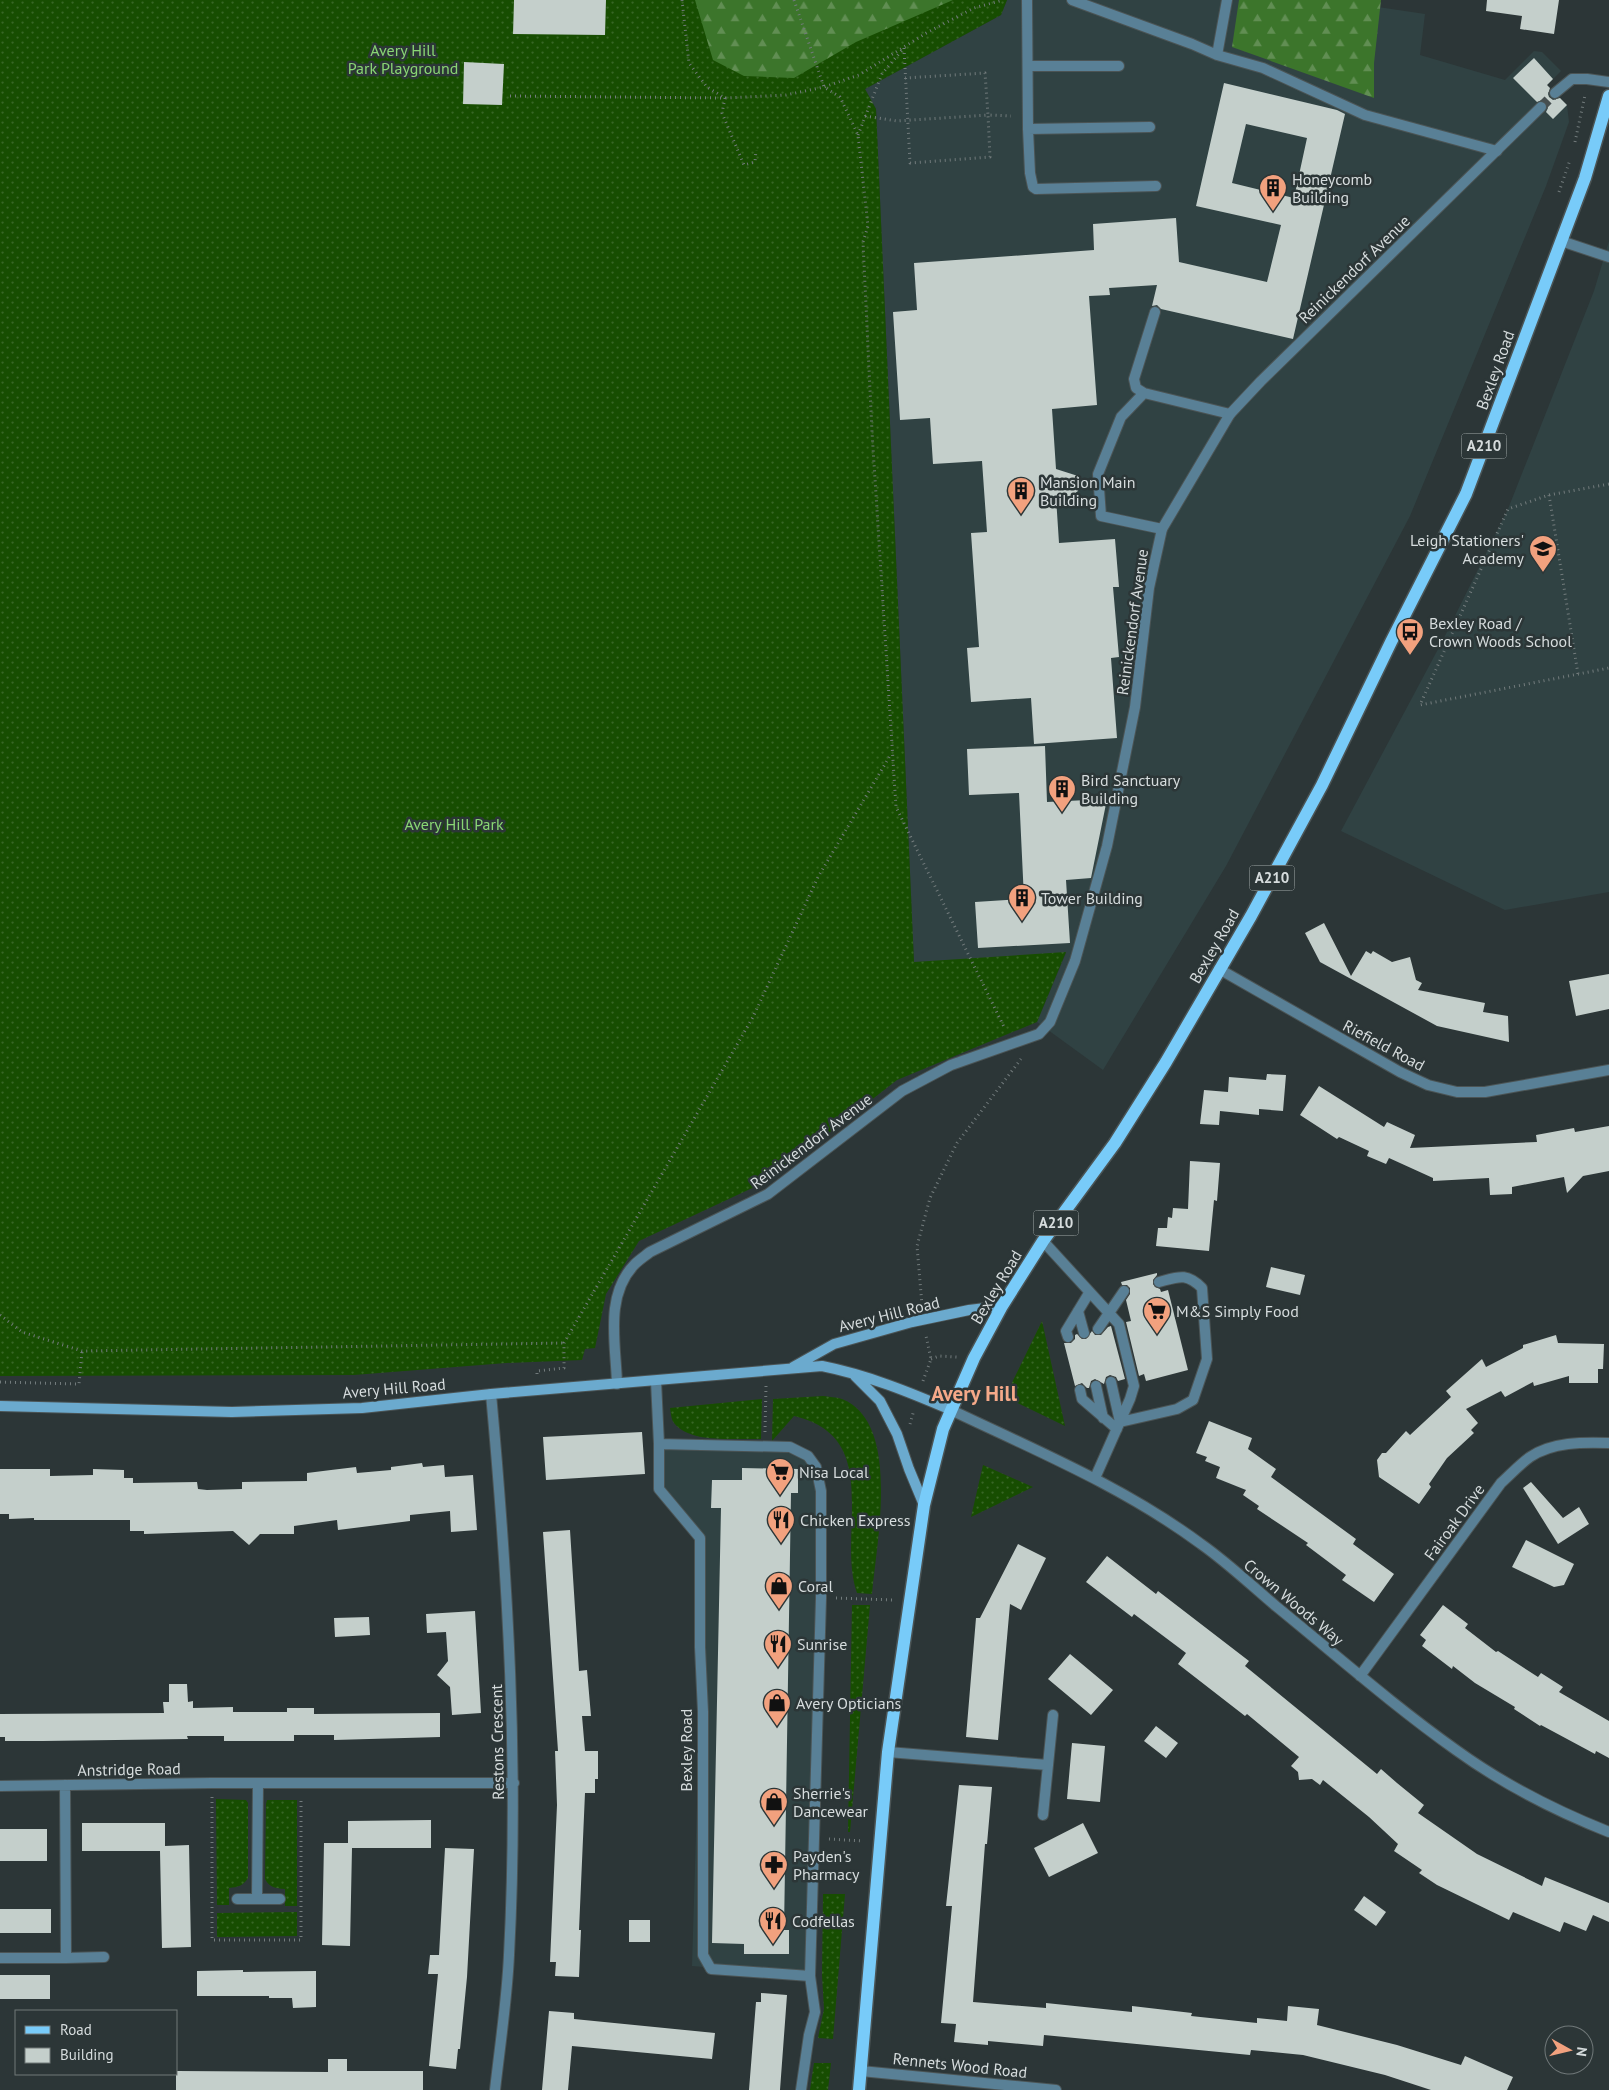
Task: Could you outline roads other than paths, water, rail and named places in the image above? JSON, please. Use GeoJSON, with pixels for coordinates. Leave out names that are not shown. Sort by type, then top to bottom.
{"type":"FeatureCollection","features":[{"type":"Feature","properties":{"kind":"main road","name":"Bexley Road"},"geometry":{"type":"LineString","coordinates":[[859,2090],[888,1752],[924,1505],[935,1456],[951,1410],[974,1358],[1002,1306],[1043,1241],[1114,1143],[1166,1062],[1251,916],[1322,785],[1391,642],[1466,494],[1591,159],[1609,96]]}},
{"type":"Feature","properties":{"kind":"main road","name":"Avery Hill Road"},"geometry":{"type":"LineString","coordinates":[[790,1368],[834,1344],[924,1320],[969,1310],[1002,1306]]}},
{"type":"Feature","properties":{"kind":"main road","name":"Avery Hill Road"},"geometry":{"type":"LineString","coordinates":[[0,1406],[232,1412],[362,1408],[491,1394],[822,1366],[853,1373],[951,1410]]}},
{"type":"Feature","properties":{"kind":"main road"},"geometry":{"type":"LineString","coordinates":[[853,1373],[880,1401],[897,1434],[924,1505]]}},
{"type":"Feature","properties":{"kind":"street"},"geometry":{"type":"LineString","coordinates":[[1028,0],[1028,129],[1032,184],[1036,189],[1156,186]]}},
{"type":"Feature","properties":{"kind":"street"},"geometry":{"type":"LineString","coordinates":[[1072,0],[1192,44],[1217,56],[1263,68],[1365,115],[1497,151]]}},
{"type":"Feature","properties":{"kind":"street"},"geometry":{"type":"LineString","coordinates":[[1217,56],[1227,0]]}},
{"type":"Feature","properties":{"kind":"street"},"geometry":{"type":"LineString","coordinates":[[1028,66],[1119,66]]}},
{"type":"Feature","properties":{"kind":"street"},"geometry":{"type":"LineString","coordinates":[[1555,94],[1572,79],[1609,82]]}},
{"type":"Feature","properties":{"kind":"street","name":"Reinickendorf Avenue"},"geometry":{"type":"LineString","coordinates":[[617,1384],[614,1308],[622,1282],[634,1265],[650,1252],[768,1194],[902,1091],[951,1065],[1040,1034],[1050,1022],[1075,961],[1107,846],[1135,707],[1149,588],[1162,529],[1230,414],[1261,381],[1541,107]]}},
{"type":"Feature","properties":{"kind":"street"},"geometry":{"type":"LineString","coordinates":[[1028,129],[1150,127]]}},
{"type":"Feature","properties":{"kind":"street"},"geometry":{"type":"LineString","coordinates":[[1560,242],[1609,257]]}},
{"type":"Feature","properties":{"kind":"street"},"geometry":{"type":"LineString","coordinates":[[1155,312],[1134,379],[1136,388],[1144,393],[1230,414]]}},
{"type":"Feature","properties":{"kind":"street"},"geometry":{"type":"LineString","coordinates":[[1144,393],[1121,417],[1098,474],[1101,516],[1162,529]]}},
{"type":"Feature","properties":{"kind":"street","name":"Riefield Road"},"geometry":{"type":"LineString","coordinates":[[1219,969],[1400,1072],[1428,1085],[1457,1092],[1485,1092],[1609,1070]]}},
{"type":"Feature","properties":{"kind":"street"},"geometry":{"type":"LineString","coordinates":[[1043,1241],[1119,1324],[1134,1386],[1095,1478]]}},
{"type":"Feature","properties":{"kind":"street"},"geometry":{"type":"LineString","coordinates":[[1080,1390],[1082,1399],[1104,1418],[1118,1425],[1177,1409],[1192,1400],[1207,1359],[1202,1288],[1194,1280],[1182,1276],[1159,1282]]}},
{"type":"Feature","properties":{"kind":"street"},"geometry":{"type":"LineString","coordinates":[[1098,1329],[1124,1291]]}},
{"type":"Feature","properties":{"kind":"street"},"geometry":{"type":"LineString","coordinates":[[1068,1337],[1066,1331],[1089,1293]]}},
{"type":"Feature","properties":{"kind":"street"},"geometry":{"type":"LineString","coordinates":[[1078,1311],[1084,1333]]}},
{"type":"Feature","properties":{"kind":"street","name":"Bexley Road"},"geometry":{"type":"LineString","coordinates":[[656,1381],[659,1488],[700,1538],[700,1647],[703,1712],[703,1955],[710,1969],[810,1976]]}},
{"type":"Feature","properties":{"kind":"street"},"geometry":{"type":"LineString","coordinates":[[1111,1382],[1118,1425]]}},
{"type":"Feature","properties":{"kind":"street"},"geometry":{"type":"LineString","coordinates":[[1096,1386],[1104,1418]]}},
{"type":"Feature","properties":{"kind":"street","name":"Restons Crescent"},"geometry":{"type":"LineString","coordinates":[[491,1394],[508,1595],[514,1783],[510,1956],[495,2090]]}},
{"type":"Feature","properties":{"kind":"street","name":"Crown Woods Way"},"geometry":{"type":"LineString","coordinates":[[951,1410],[1095,1478],[1148,1506],[1203,1545],[1360,1676],[1455,1750],[1517,1788],[1609,1832]]}},
{"type":"Feature","properties":{"kind":"street","name":"Fairoak Drive"},"geometry":{"type":"LineString","coordinates":[[1360,1676],[1501,1482],[1531,1456],[1545,1449],[1588,1442],[1609,1444]]}},
{"type":"Feature","properties":{"kind":"street"},"geometry":{"type":"LineString","coordinates":[[659,1444],[765,1448],[790,1447],[808,1456],[816,1467],[821,1491],[821,1598],[810,1976],[815,2012],[809,2035],[801,2090]]}},
{"type":"Feature","properties":{"kind":"street"},"geometry":{"type":"LineString","coordinates":[[1043,1815],[1053,1715]]}},
{"type":"Feature","properties":{"kind":"street"},"geometry":{"type":"LineString","coordinates":[[888,1752],[1048,1765]]}},
{"type":"Feature","properties":{"kind":"street"},"geometry":{"type":"LineString","coordinates":[[258,1783],[258,1899]]}},
{"type":"Feature","properties":{"kind":"street","name":"Anstridge Road"},"geometry":{"type":"LineString","coordinates":[[0,1786],[514,1783]]}},
{"type":"Feature","properties":{"kind":"street"},"geometry":{"type":"LineString","coordinates":[[65,1785],[66,1958]]}},
{"type":"Feature","properties":{"kind":"street"},"geometry":{"type":"LineString","coordinates":[[237,1899],[280,1899]]}},
{"type":"Feature","properties":{"kind":"street"},"geometry":{"type":"LineString","coordinates":[[0,1958],[104,1957]]}},
{"type":"Feature","properties":{"kind":"street","name":"Rennets Wood Road"},"geometry":{"type":"LineString","coordinates":[[861,2071],[1056,2090]]}},
{"type":"Feature","properties":{"kind":"tunnel"},"geometry":{"type":"LineString","coordinates":[[1541,107],[1555,93]]}},
{"type":"Feature","properties":{"kind":"place","name":"Honeycomb Building"},"geometry":{"type":"Point","coordinates":[1273,212]}},
{"type":"Feature","properties":{"kind":"place","name":"Mansion Main Building"},"geometry":{"type":"Point","coordinates":[1021,515]}},
{"type":"Feature","properties":{"kind":"place","name":"Leigh Stationers' Academy"},"geometry":{"type":"Point","coordinates":[1543,573]}},
{"type":"Feature","properties":{"kind":"place","name":"Bexley Road / Crown Woods School"},"geometry":{"type":"Point","coordinates":[1410,656]}},
{"type":"Feature","properties":{"kind":"place","name":"Bird Sanctuary Building"},"geometry":{"type":"Point","coordinates":[1062,813]}},
{"type":"Feature","properties":{"kind":"place","name":"Tower Building"},"geometry":{"type":"Point","coordinates":[1022,922]}},
{"type":"Feature","properties":{"kind":"place","name":"M&S Simply Food"},"geometry":{"type":"Point","coordinates":[1157,1335]}},
{"type":"Feature","properties":{"kind":"place","name":"Nisa Local"},"geometry":{"type":"Point","coordinates":[780,1496]}},
{"type":"Feature","properties":{"kind":"place","name":"Chicken Express"},"geometry":{"type":"Point","coordinates":[781,1544]}},
{"type":"Feature","properties":{"kind":"place","name":"Coral"},"geometry":{"type":"Point","coordinates":[779,1610]}},
{"type":"Feature","properties":{"kind":"place","name":"Sunrise"},"geometry":{"type":"Point","coordinates":[778,1668]}},
{"type":"Feature","properties":{"kind":"place","name":"Avery Opticians"},"geometry":{"type":"Point","coordinates":[777,1727]}},
{"type":"Feature","properties":{"kind":"place","name":"Sherrie's Dancewear"},"geometry":{"type":"Point","coordinates":[774,1826]}},
{"type":"Feature","properties":{"kind":"place","name":"Payden's Pharmacy"},"geometry":{"type":"Point","coordinates":[774,1889]}},
{"type":"Feature","properties":{"kind":"place","name":"Codfellas"},"geometry":{"type":"Point","coordinates":[773,1945]}},
{"type":"Feature","properties":{"kind":"district","name":"Avery Hill"},"geometry":{"type":"Point","coordinates":[974,1394]}},
{"type":"Feature","properties":{"kind":"park label","name":"Avery Hill Park Playground"},"geometry":{"type":"Point","coordinates":[403,59]}},
{"type":"Feature","properties":{"kind":"park label","name":"Avery Hill Park"},"geometry":{"type":"Point","coordinates":[454,824]}}]}
